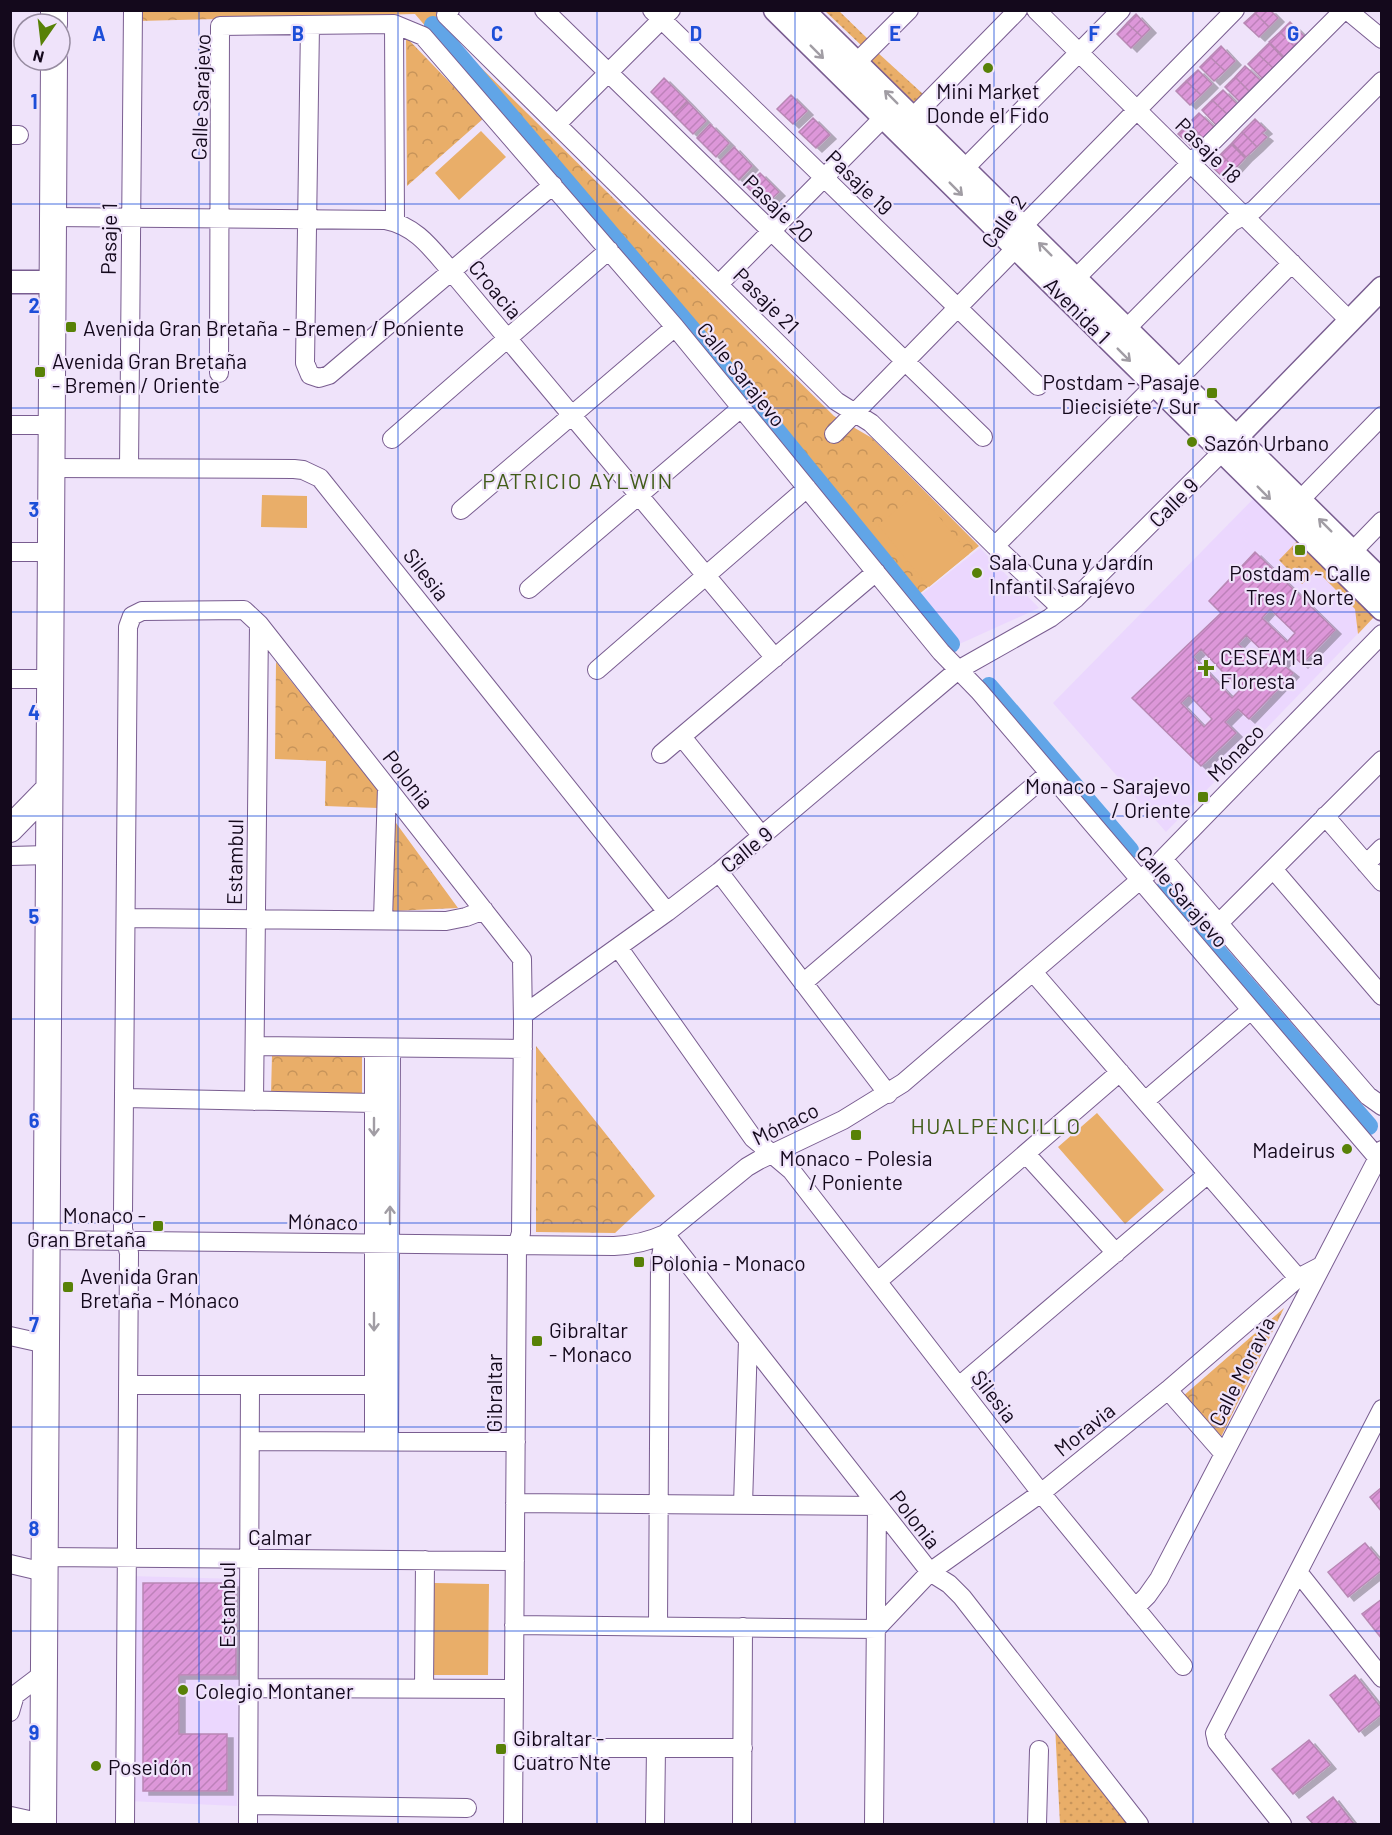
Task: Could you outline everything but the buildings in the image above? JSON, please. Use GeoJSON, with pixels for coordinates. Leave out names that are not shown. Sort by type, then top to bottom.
{"type":"FeatureCollection","features":[{"type":"Feature","properties":{"kind":"main road"},"geometry":{"type":"LineString","coordinates":[[43,1824],[54,72]]}},
{"type":"Feature","properties":{"kind":"main road"},"geometry":{"type":"LineString","coordinates":[[10,829],[48,790]]}},
{"type":"Feature","properties":{"kind":"main road"},"geometry":{"type":"LineString","coordinates":[[10,1820],[28,1824]]}},
{"type":"Feature","properties":{"kind":"street","name":"Pasaje 1"},"geometry":{"type":"LineString","coordinates":[[129,468],[133,10]]}},
{"type":"Feature","properties":{"kind":"street","name":"Pasaje 20"},"geometry":{"type":"LineString","coordinates":[[544,10],[983,437]]}},
{"type":"Feature","properties":{"kind":"street","name":"Avenida 1"},"geometry":{"type":"LineString","coordinates":[[775,10],[884,117],[1019,237],[1075,279],[1126,329],[1177,380],[1229,444],[1382,609]]}},
{"type":"Feature","properties":{"kind":"street"},"geometry":{"type":"LineString","coordinates":[[856,63],[909,10]]}},
{"type":"Feature","properties":{"kind":"street"},"geometry":{"type":"LineString","coordinates":[[912,118],[1018,10]]}},
{"type":"Feature","properties":{"kind":"street","name":"Pasaje 18"},"geometry":{"type":"LineString","coordinates":[[1036,10],[1350,321]]}},
{"type":"Feature","properties":{"kind":"street"},"geometry":{"type":"LineString","coordinates":[[964,169],[1121,10]]}},
{"type":"Feature","properties":{"kind":"street","name":"Calle 2"},"geometry":{"type":"LineString","coordinates":[[834,434],[957,308],[1136,110],[1235,10]]}},
{"type":"Feature","properties":{"kind":"street"},"geometry":{"type":"LineString","coordinates":[[1075,279],[1346,10],[1382,39]]}},
{"type":"Feature","properties":{"kind":"street","name":"Avenida 1"},"geometry":{"type":"LineString","coordinates":[[804,11],[964,169],[1019,237],[1155,385],[1300,500],[1382,581]]}},
{"type":"Feature","properties":{"kind":"street","name":"Pasaje 21"},"geometry":{"type":"LineString","coordinates":[[448,13],[836,401],[871,423],[1062,609]]}},
{"type":"Feature","properties":{"kind":"street"},"geometry":{"type":"LineString","coordinates":[[557,124],[609,73],[662,14]]}},
{"type":"Feature","properties":{"kind":"street","name":"Pasaje 19"},"geometry":{"type":"LineString","coordinates":[[662,14],[823,177],[1038,386]]}},
{"type":"Feature","properties":{"kind":"street"},"geometry":{"type":"LineString","coordinates":[[394,24],[395,222]]}},
{"type":"Feature","properties":{"kind":"street","name":"Calle Sarajevo"},"geometry":{"type":"LineString","coordinates":[[219,373],[220,26],[394,24],[423,36],[675,327],[958,670],[1380,1157]]}},
{"type":"Feature","properties":{"kind":"street"},"geometry":{"type":"LineString","coordinates":[[310,25],[304,363],[307,371],[314,377],[329,375],[553,185]]}},
{"type":"Feature","properties":{"kind":"street"},"geometry":{"type":"LineString","coordinates":[[1126,329],[1232,222],[1254,210],[1382,81]]}},
{"type":"Feature","properties":{"kind":"street"},"geometry":{"type":"LineString","coordinates":[[719,284],[884,117]]}},
{"type":"Feature","properties":{"kind":"street","name":"Croacia"},"geometry":{"type":"LineString","coordinates":[[52,217],[374,219],[395,222],[420,235],[775,658]]}},
{"type":"Feature","properties":{"kind":"street"},"geometry":{"type":"LineString","coordinates":[[392,438],[609,250]]}},
{"type":"Feature","properties":{"kind":"street"},"geometry":{"type":"LineString","coordinates":[[1177,380],[1292,263]]}},
{"type":"Feature","properties":{"kind":"street"},"geometry":{"type":"LineString","coordinates":[[10,282],[52,282]]}},
{"type":"Feature","properties":{"kind":"street","name":"Calle 9"},"geometry":{"type":"LineString","coordinates":[[523,1015],[719,872],[958,670],[1044,622],[1088,587],[1382,288]]}},
{"type":"Feature","properties":{"kind":"street"},"geometry":{"type":"LineString","coordinates":[[461,510],[675,327]]}},
{"type":"Feature","properties":{"kind":"street"},"geometry":{"type":"LineString","coordinates":[[995,546],[1155,385]]}},
{"type":"Feature","properties":{"kind":"street"},"geometry":{"type":"LineString","coordinates":[[529,589],[741,408]]}},
{"type":"Feature","properties":{"kind":"street"},"geometry":{"type":"LineString","coordinates":[[1300,500],[1382,416]]}},
{"type":"Feature","properties":{"kind":"street"},"geometry":{"type":"LineString","coordinates":[[10,425],[51,425]]}},
{"type":"Feature","properties":{"kind":"street","name":"Silesia"},"geometry":{"type":"LineString","coordinates":[[50,468],[294,469],[303,470],[320,478],[667,912]]}},
{"type":"Feature","properties":{"kind":"street"},"geometry":{"type":"LineString","coordinates":[[597,670],[807,488]]}},
{"type":"Feature","properties":{"kind":"street"},"geometry":{"type":"LineString","coordinates":[[1352,552],[1382,521]]}},
{"type":"Feature","properties":{"kind":"street"},"geometry":{"type":"LineString","coordinates":[[10,552],[50,552]]}},
{"type":"Feature","properties":{"kind":"street"},"geometry":{"type":"LineString","coordinates":[[661,754],[876,572]]}},
{"type":"Feature","properties":{"kind":"street"},"geometry":{"type":"LineString","coordinates":[[125,1824],[129,1253],[123,1229],[129,621],[132,616],[142,611],[244,610],[259,624]]}},
{"type":"Feature","properties":{"kind":"street","name":"Polonia"},"geometry":{"type":"LineString","coordinates":[[259,624],[484,909],[523,963]]}},
{"type":"Feature","properties":{"kind":"street","name":"Estambul"},"geometry":{"type":"LineString","coordinates":[[254,1101],[259,624]]}},
{"type":"Feature","properties":{"kind":"street","name":"Mónaco"},"geometry":{"type":"LineString","coordinates":[[46,1240],[628,1246],[654,1239],[665,1233],[747,1167],[843,1120],[888,1094],[1140,881],[1382,634]]}},
{"type":"Feature","properties":{"kind":"street"},"geometry":{"type":"LineString","coordinates":[[10,679],[49,679]]}},
{"type":"Feature","properties":{"kind":"street"},"geometry":{"type":"LineString","coordinates":[[682,737],[762,836]]}},
{"type":"Feature","properties":{"kind":"street"},"geometry":{"type":"LineString","coordinates":[[1219,923],[1382,760]]}},
{"type":"Feature","properties":{"kind":"street"},"geometry":{"type":"LineString","coordinates":[[803,983],[1049,773]]}},
{"type":"Feature","properties":{"kind":"street"},"geometry":{"type":"LineString","coordinates":[[383,920],[387,787]]}},
{"type":"Feature","properties":{"kind":"street"},"geometry":{"type":"LineString","coordinates":[[1325,816],[1382,882]]}},
{"type":"Feature","properties":{"kind":"street"},"geometry":{"type":"LineString","coordinates":[[1366,864],[1382,848]]}},
{"type":"Feature","properties":{"kind":"street"},"geometry":{"type":"LineString","coordinates":[[10,856],[48,855]]}},
{"type":"Feature","properties":{"kind":"street"},"geometry":{"type":"LineString","coordinates":[[1163,859],[1368,1096],[1382,1106]]}},
{"type":"Feature","properties":{"kind":"street"},"geometry":{"type":"LineString","coordinates":[[1273,869],[1382,996]]}},
{"type":"Feature","properties":{"kind":"street"},"geometry":{"type":"LineString","coordinates":[[719,872],[888,1094]]}},
{"type":"Feature","properties":{"kind":"street"},"geometry":{"type":"LineString","coordinates":[[126,918],[446,921],[466,917],[484,909]]}},
{"type":"Feature","properties":{"kind":"street","name":"Silesia"},"geometry":{"type":"LineString","coordinates":[[618,947],[753,1138],[791,1170],[1041,1493],[1182,1666]]}},
{"type":"Feature","properties":{"kind":"street","name":"Gibraltar"},"geometry":{"type":"LineString","coordinates":[[513,1824],[517,1246],[521,1233],[523,963]]}},
{"type":"Feature","properties":{"kind":"street"},"geometry":{"type":"LineString","coordinates":[[1034,972],[1298,1278]]}},
{"type":"Feature","properties":{"kind":"street"},"geometry":{"type":"LineString","coordinates":[[1145,1101],[1251,1010]]}},
{"type":"Feature","properties":{"kind":"street"},"geometry":{"type":"LineString","coordinates":[[255,1046],[523,1049]]}},
{"type":"Feature","properties":{"kind":"street"},"geometry":{"type":"LineString","coordinates":[[381,1441],[380,1096],[382,1048]]}},
{"type":"Feature","properties":{"kind":"street"},"geometry":{"type":"LineString","coordinates":[[878,1281],[1120,1072]]}},
{"type":"Feature","properties":{"kind":"street"},"geometry":{"type":"LineString","coordinates":[[124,1098],[254,1101],[380,1096]]}},
{"type":"Feature","properties":{"kind":"street"},"geometry":{"type":"LineString","coordinates":[[1026,1154],[1116,1253]]}},
{"type":"Feature","properties":{"kind":"street","name":"Calle Moravia"},"geometry":{"type":"LineString","coordinates":[[1135,1608],[1159,1579],[1380,1157]]}},
{"type":"Feature","properties":{"kind":"street"},"geometry":{"type":"LineString","coordinates":[[959,1386],[1208,1174]]}},
{"type":"Feature","properties":{"kind":"street"},"geometry":{"type":"LineString","coordinates":[[658,1626],[660,1262],[665,1233]]}},
{"type":"Feature","properties":{"kind":"street","name":"Polonia"},"geometry":{"type":"LineString","coordinates":[[665,1233],[877,1506],[930,1572],[949,1584],[962,1597],[1139,1824]]}},
{"type":"Feature","properties":{"kind":"street"},"geometry":{"type":"LineString","coordinates":[[381,1441],[374,1385],[382,1245]]}},
{"type":"Feature","properties":{"kind":"street","name":"Moravia"},"geometry":{"type":"LineString","coordinates":[[876,1629],[930,1572],[1041,1493],[1168,1390],[1298,1278],[1321,1266]]}},
{"type":"Feature","properties":{"kind":"street"},"geometry":{"type":"LineString","coordinates":[[10,1336],[46,1344]]}},
{"type":"Feature","properties":{"kind":"street"},"geometry":{"type":"LineString","coordinates":[[743,1504],[748,1340]]}},
{"type":"Feature","properties":{"kind":"street"},"geometry":{"type":"LineString","coordinates":[[128,1385],[374,1385]]}},
{"type":"Feature","properties":{"kind":"street","name":"Estambul"},"geometry":{"type":"LineString","coordinates":[[248,1824],[250,1386]]}},
{"type":"Feature","properties":{"kind":"street"},"geometry":{"type":"LineString","coordinates":[[1168,1390],[1224,1454]]}},
{"type":"Feature","properties":{"kind":"street"},"geometry":{"type":"LineString","coordinates":[[1282,1824],[1217,1742],[1215,1736],[1382,1409]]}},
{"type":"Feature","properties":{"kind":"street"},"geometry":{"type":"LineString","coordinates":[[250,1441],[516,1442]]}},
{"type":"Feature","properties":{"kind":"street"},"geometry":{"type":"LineString","coordinates":[[515,1503],[877,1506],[874,1824]]}},
{"type":"Feature","properties":{"kind":"street","name":"Calmar"},"geometry":{"type":"LineString","coordinates":[[10,1564],[44,1564],[127,1557],[515,1561]]}},
{"type":"Feature","properties":{"kind":"street"},"geometry":{"type":"LineString","coordinates":[[424,1689],[425,1560]]}},
{"type":"Feature","properties":{"kind":"street"},"geometry":{"type":"LineString","coordinates":[[1298,1572],[1382,1678]]}},
{"type":"Feature","properties":{"kind":"street"},"geometry":{"type":"LineString","coordinates":[[514,1625],[876,1629]]}},
{"type":"Feature","properties":{"kind":"street"},"geometry":{"type":"LineString","coordinates":[[742,1824],[743,1627]]}},
{"type":"Feature","properties":{"kind":"street"},"geometry":{"type":"LineString","coordinates":[[10,1712],[15,1695],[44,1673]]}},
{"type":"Feature","properties":{"kind":"street"},"geometry":{"type":"LineString","coordinates":[[248,1688],[514,1689]]}},
{"type":"Feature","properties":{"kind":"street"},"geometry":{"type":"LineString","coordinates":[[514,1748],[742,1748]]}},
{"type":"Feature","properties":{"kind":"street"},"geometry":{"type":"LineString","coordinates":[[656,1748],[656,1824]]}},
{"type":"Feature","properties":{"kind":"street"},"geometry":{"type":"LineString","coordinates":[[1037,1824],[1039,1750]]}},
{"type":"Feature","properties":{"kind":"street"},"geometry":{"type":"LineString","coordinates":[[248,1805],[360,1815],[467,1808]]}},
{"type":"Feature","properties":{"kind":"shaded area","name":"CESFAM La Floresta"},"geometry":{"type":"Polygon","coordinates":[[[1257,495],[1373,618],[1166,832],[1053,703],[1257,495]]]}},
{"type":"Feature","properties":{"kind":"shaded area","name":"Sala Cuna y Jardín Infantil Sarajevo"},"geometry":{"type":"Polygon","coordinates":[[[980,548],[1039,608],[955,646],[917,598],[980,548]]]}},
{"type":"Feature","properties":{"kind":"shaded area","name":"Colegio Montaner"},"geometry":{"type":"Polygon","coordinates":[[[129,1576],[239,1579],[237,1806],[129,1801],[129,1576]]]}},
{"type":"Feature","properties":{"kind":"green space"},"geometry":{"type":"Polygon","coordinates":[[[138,10],[437,11],[436,15],[448,35],[834,416],[872,438],[979,546],[913,599],[415,14],[138,21],[138,10]]]}},
{"type":"Feature","properties":{"kind":"green space"},"geometry":{"type":"Polygon","coordinates":[[[825,11],[839,11],[870,41],[863,47],[825,11]]]}},
{"type":"Feature","properties":{"kind":"green space"},"geometry":{"type":"Polygon","coordinates":[[[406,37],[484,118],[407,186],[406,37]]]}},
{"type":"Feature","properties":{"kind":"green space"},"geometry":{"type":"Polygon","coordinates":[[[877,52],[923,94],[915,103],[869,60],[877,52]]]}},
{"type":"Feature","properties":{"kind":"green space"},"geometry":{"type":"Polygon","coordinates":[[[481,131],[506,157],[459,200],[435,173],[481,131]]]}},
{"type":"Feature","properties":{"kind":"green space"},"geometry":{"type":"Polygon","coordinates":[[[919,492],[969,554],[929,587],[878,525],[919,492]]]}},
{"type":"Feature","properties":{"kind":"green space"},"geometry":{"type":"Polygon","coordinates":[[[262,495],[307,496],[307,528],[261,527],[262,495]]]}},
{"type":"Feature","properties":{"kind":"green space"},"geometry":{"type":"Polygon","coordinates":[[[1302,536],[1373,606],[1373,618],[1358,634],[1355,609],[1316,570],[1302,584],[1279,560],[1302,536]]]}},
{"type":"Feature","properties":{"kind":"green space"},"geometry":{"type":"Polygon","coordinates":[[[276,662],[379,792],[378,808],[325,806],[326,761],[275,759],[276,662]]]}},
{"type":"Feature","properties":{"kind":"green space"},"geometry":{"type":"Polygon","coordinates":[[[388,812],[458,908],[393,911],[388,812]]]}},
{"type":"Feature","properties":{"kind":"green space"},"geometry":{"type":"Polygon","coordinates":[[[536,1046],[655,1196],[615,1233],[536,1232],[536,1046]]]}},
{"type":"Feature","properties":{"kind":"green space"},"geometry":{"type":"Polygon","coordinates":[[[272,1055],[362,1056],[362,1094],[271,1094],[272,1055]]]}},
{"type":"Feature","properties":{"kind":"green space"},"geometry":{"type":"Polygon","coordinates":[[[1097,1113],[1164,1190],[1125,1224],[1058,1147],[1097,1113]]]}},
{"type":"Feature","properties":{"kind":"green space"},"geometry":{"type":"Polygon","coordinates":[[[1284,1308],[1219,1441],[1182,1397],[1284,1308]]]}},
{"type":"Feature","properties":{"kind":"green space"},"geometry":{"type":"Polygon","coordinates":[[[434,1583],[489,1584],[488,1675],[433,1675],[434,1583]]]}},
{"type":"Feature","properties":{"kind":"green space"},"geometry":{"type":"Polygon","coordinates":[[[1055,1725],[1132,1824],[1060,1824],[1055,1725]]]}},
{"type":"Feature","properties":{"kind":"waterway"},"geometry":{"type":"LineString","coordinates":[[433,25],[747,394],[951,644]]}},
{"type":"Feature","properties":{"kind":"waterway"},"geometry":{"type":"LineString","coordinates":[[989,686],[1130,850]]}},
{"type":"Feature","properties":{"kind":"waterway"},"geometry":{"type":"LineString","coordinates":[[1164,890],[1369,1126]]}},
{"type":"Feature","properties":{"kind":"place","name":"Mini Market Donde el Fido"},"geometry":{"type":"Point","coordinates":[988,68]}},
{"type":"Feature","properties":{"kind":"place","name":"Avenida Gran Bretaña - Bremen / Poniente"},"geometry":{"type":"Point","coordinates":[71,327]}},
{"type":"Feature","properties":{"kind":"place","name":"Avenida Gran Bretaña - Bremen / Oriente"},"geometry":{"type":"Point","coordinates":[40,372]}},
{"type":"Feature","properties":{"kind":"place","name":"Postdam - Pasaje Diecisiete / Sur"},"geometry":{"type":"Point","coordinates":[1212,393]}},
{"type":"Feature","properties":{"kind":"place","name":"Sazón Urbano"},"geometry":{"type":"Point","coordinates":[1192,442]}},
{"type":"Feature","properties":{"kind":"place","name":"Postdam - Calle Tres / Norte"},"geometry":{"type":"Point","coordinates":[1300,550]}},
{"type":"Feature","properties":{"kind":"place","name":"Sala Cuna y Jardín Infantil Sarajevo"},"geometry":{"type":"Point","coordinates":[977,573]}},
{"type":"Feature","properties":{"kind":"place","name":"CESFAM La Floresta"},"geometry":{"type":"Point","coordinates":[1206,668]}},
{"type":"Feature","properties":{"kind":"place","name":"Monaco - Sarajevo / Oriente"},"geometry":{"type":"Point","coordinates":[1203,797]}},
{"type":"Feature","properties":{"kind":"place","name":"Monaco - Polesia / Poniente"},"geometry":{"type":"Point","coordinates":[856,1135]}},
{"type":"Feature","properties":{"kind":"place","name":"Madeirus"},"geometry":{"type":"Point","coordinates":[1347,1149]}},
{"type":"Feature","properties":{"kind":"place","name":"Monaco - Gran Bretaña"},"geometry":{"type":"Point","coordinates":[158,1226]}},
{"type":"Feature","properties":{"kind":"place","name":"Polonia - Monaco"},"geometry":{"type":"Point","coordinates":[639,1262]}},
{"type":"Feature","properties":{"kind":"place","name":"Avenida Gran Bretaña - Mónaco"},"geometry":{"type":"Point","coordinates":[68,1287]}},
{"type":"Feature","properties":{"kind":"place","name":"Gibraltar - Monaco"},"geometry":{"type":"Point","coordinates":[537,1341]}},
{"type":"Feature","properties":{"kind":"place","name":"Colegio Montaner"},"geometry":{"type":"Point","coordinates":[183,1690]}},
{"type":"Feature","properties":{"kind":"place","name":"Gibraltar - Cuatro Nte"},"geometry":{"type":"Point","coordinates":[501,1749]}},
{"type":"Feature","properties":{"kind":"place","name":"Poseidón"},"geometry":{"type":"Point","coordinates":[96,1766]}},
{"type":"Feature","properties":{"kind":"district","name":"PATRICIO AYLWIN"},"geometry":{"type":"Point","coordinates":[578,480]}},
{"type":"Feature","properties":{"kind":"district","name":"HUALPENCILLO"},"geometry":{"type":"Point","coordinates":[996,1125]}}]}
